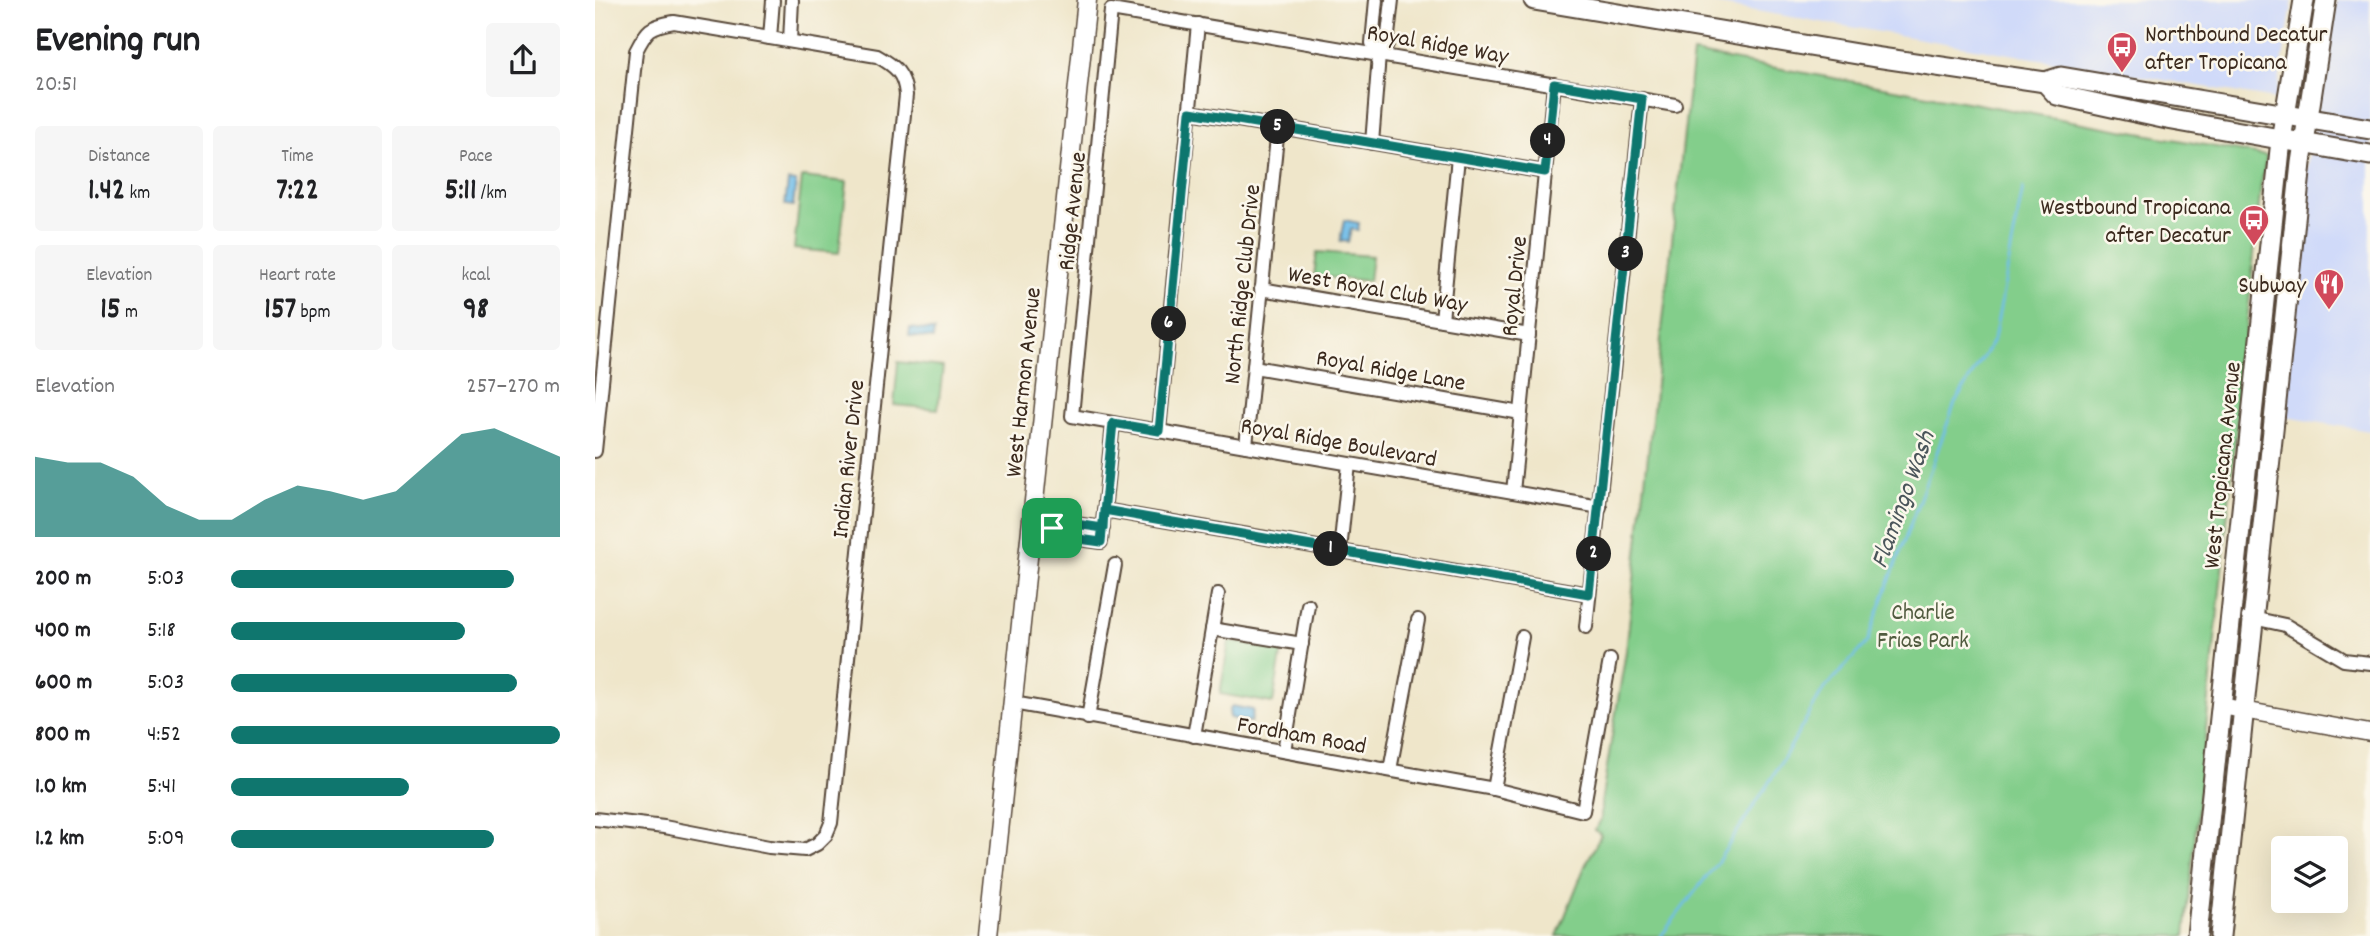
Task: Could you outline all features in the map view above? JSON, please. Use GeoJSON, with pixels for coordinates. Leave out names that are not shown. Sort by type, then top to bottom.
{"type":"FeatureCollection","features":[{"type":"Feature","properties":{"kind":"main road","name":"West Harmon Avenue"},"geometry":{"type":"LineString","coordinates":[[988,936],[1087,0]]}},
{"type":"Feature","properties":{"kind":"main road"},"geometry":{"type":"LineString","coordinates":[[1534,0],[1875,57],[2045,82],[2061,77],[2370,129]]}},
{"type":"Feature","properties":{"kind":"main road","name":"West Tropicana Avenue"},"geometry":{"type":"LineString","coordinates":[[2197,936],[2281,139],[2304,0]]}},
{"type":"Feature","properties":{"kind":"main road","name":"West Tropicana Avenue"},"geometry":{"type":"LineString","coordinates":[[2220,936],[2304,144],[2326,0]]}},
{"type":"Feature","properties":{"kind":"main road"},"geometry":{"type":"LineString","coordinates":[[2045,82],[2057,95],[2167,119],[2370,155]]}},
{"type":"Feature","properties":{"kind":"main road"},"geometry":{"type":"LineString","coordinates":[[2245,471],[2267,474]]}},
{"type":"Feature","properties":{"kind":"main road"},"geometry":{"type":"LineString","coordinates":[[2203,870],[2227,872]]}},
{"type":"Feature","properties":{"kind":"street"},"geometry":{"type":"LineString","coordinates":[[770,38],[773,0]]}},
{"type":"Feature","properties":{"kind":"street"},"geometry":{"type":"LineString","coordinates":[[595,451],[636,51],[646,31],[657,25],[674,22],[790,41],[792,0]]}},
{"type":"Feature","properties":{"kind":"street"},"geometry":{"type":"LineString","coordinates":[[1376,0],[1372,43],[1379,55]]}},
{"type":"Feature","properties":{"kind":"street"},"geometry":{"type":"LineString","coordinates":[[1372,143],[1379,55],[1387,44],[1392,0]]}},
{"type":"Feature","properties":{"kind":"street","name":"Royal Ridge Way"},"geometry":{"type":"LineString","coordinates":[[1111,10],[1675,105]]}},
{"type":"Feature","properties":{"kind":"street","name":"Ridge Avenue"},"geometry":{"type":"LineString","coordinates":[[1072,416],[1111,10]]}},
{"type":"Feature","properties":{"kind":"street"},"geometry":{"type":"LineString","coordinates":[[1159,431],[1198,24]]}},
{"type":"Feature","properties":{"kind":"street","name":"Indian River Drive"},"geometry":{"type":"LineString","coordinates":[[595,819],[664,827],[769,847],[805,850],[826,835],[831,823],[906,94],[901,74],[894,65],[877,56],[790,41]]}},
{"type":"Feature","properties":{"kind":"street","name":"Royal Drive"},"geometry":{"type":"LineString","coordinates":[[1513,492],[1554,84]]}},
{"type":"Feature","properties":{"kind":"street"},"geometry":{"type":"LineString","coordinates":[[1586,627],[1642,99]]}},
{"type":"Feature","properties":{"kind":"street"},"geometry":{"type":"LineString","coordinates":[[1190,112],[1545,172]]}},
{"type":"Feature","properties":{"kind":"street","name":"North Ridge Club Drive"},"geometry":{"type":"LineString","coordinates":[[1246,446],[1278,127]]}},
{"type":"Feature","properties":{"kind":"street"},"geometry":{"type":"LineString","coordinates":[[1442,320],[1458,157]]}},
{"type":"Feature","properties":{"kind":"street","name":"West Royal Club Way"},"geometry":{"type":"LineString","coordinates":[[1261,289],[1529,335]]}},
{"type":"Feature","properties":{"kind":"street","name":"Royal Ridge Lane"},"geometry":{"type":"LineString","coordinates":[[1254,367],[1521,413]]}},
{"type":"Feature","properties":{"kind":"street","name":"Royal Ridge Boulevard"},"geometry":{"type":"LineString","coordinates":[[1072,416],[1599,507]]}},
{"type":"Feature","properties":{"kind":"street"},"geometry":{"type":"LineString","coordinates":[[1052,528],[1058,536],[1101,542],[1113,423]]}},
{"type":"Feature","properties":{"kind":"street"},"geometry":{"type":"LineString","coordinates":[[1340,551],[1349,464]]}},
{"type":"Feature","properties":{"kind":"street"},"geometry":{"type":"LineString","coordinates":[[1104,510],[1589,594]]}},
{"type":"Feature","properties":{"kind":"street"},"geometry":{"type":"LineString","coordinates":[[1031,524],[1052,528],[1062,522],[1103,528]]}},
{"type":"Feature","properties":{"kind":"street"},"geometry":{"type":"LineString","coordinates":[[1088,718],[1115,565]]}},
{"type":"Feature","properties":{"kind":"street"},"geometry":{"type":"LineString","coordinates":[[1194,736],[1218,594]]}},
{"type":"Feature","properties":{"kind":"street"},"geometry":{"type":"LineString","coordinates":[[1284,751],[1308,605]]}},
{"type":"Feature","properties":{"kind":"street"},"geometry":{"type":"LineString","coordinates":[[2230,615],[2285,625],[2344,660],[2370,663]]}},
{"type":"Feature","properties":{"kind":"street"},"geometry":{"type":"LineString","coordinates":[[1390,770],[1418,620]]}},
{"type":"Feature","properties":{"kind":"street"},"geometry":{"type":"LineString","coordinates":[[1212,629],[1302,643]]}},
{"type":"Feature","properties":{"kind":"street"},"geometry":{"type":"LineString","coordinates":[[1494,789],[1522,637]]}},
{"type":"Feature","properties":{"kind":"street","name":"Fordham Road"},"geometry":{"type":"LineString","coordinates":[[1013,704],[1494,789],[1583,811],[1610,660]]}},
{"type":"Feature","properties":{"kind":"street"},"geometry":{"type":"LineString","coordinates":[[2221,706],[2370,733]]}},
{"type":"Feature","properties":{"kind":"shaded area"},"geometry":{"type":"Polygon","coordinates":[[[1691,0],[2293,0],[2276,99],[1691,0]]]}},
{"type":"Feature","properties":{"kind":"shaded area"},"geometry":{"type":"Polygon","coordinates":[[[2337,0],[2370,0],[2370,431],[2262,413],[2337,0]]]}},
{"type":"Feature","properties":{"kind":"green space","name":"Charlie Frias Park"},"geometry":{"type":"Polygon","coordinates":[[[1693,53],[2267,156],[2261,185],[2185,936],[1557,936],[1585,866],[1601,835],[1595,830],[1601,820],[1601,803],[1626,651],[1693,53]]]}},
{"type":"Feature","properties":{"kind":"green space"},"geometry":{"type":"Polygon","coordinates":[[[802,177],[847,182],[839,253],[794,249],[802,177]]]}},
{"type":"Feature","properties":{"kind":"green space"},"geometry":{"type":"Polygon","coordinates":[[[1317,252],[1372,256],[1369,281],[1314,276],[1317,252]]]}},
{"type":"Feature","properties":{"kind":"green space"},"geometry":{"type":"Polygon","coordinates":[[[898,362],[943,367],[938,409],[894,405],[898,362]]]}},
{"type":"Feature","properties":{"kind":"green space"},"geometry":{"type":"Polygon","coordinates":[[[1229,641],[1282,650],[1273,703],[1220,694],[1229,641]]]}},
{"type":"Feature","properties":{"kind":"water"},"geometry":{"type":"Polygon","coordinates":[[[788,181],[796,182],[793,206],[785,205],[788,181]]]}},
{"type":"Feature","properties":{"kind":"water"},"geometry":{"type":"Polygon","coordinates":[[[1344,220],[1359,223],[1358,230],[1351,229],[1348,242],[1340,241],[1344,220]]]}},
{"type":"Feature","properties":{"kind":"water"},"geometry":{"type":"Polygon","coordinates":[[[910,328],[934,331],[933,339],[909,336],[910,328]]]}},
{"type":"Feature","properties":{"kind":"water"},"geometry":{"type":"Polygon","coordinates":[[[1232,706],[1253,710],[1251,722],[1230,718],[1229,710],[1232,706]]]}},
{"type":"Feature","properties":{"kind":"waterway","name":"Flamingo Wash"},"geometry":{"type":"LineString","coordinates":[[1661,936],[1717,863],[1775,773],[1822,692],[1867,642],[1955,403],[1994,339],[2023,188]]}},
{"type":"Feature","properties":{"kind":"place","name":"Northbound Decatur after Tropicana"},"geometry":{"type":"Point","coordinates":[2122,74]}},
{"type":"Feature","properties":{"kind":"place","name":"Westbound Tropicana after Decatur"},"geometry":{"type":"Point","coordinates":[2254,247]}},
{"type":"Feature","properties":{"kind":"place","name":"Subway"},"geometry":{"type":"Point","coordinates":[2329,311]}},
{"type":"Feature","properties":{"kind":"route"},"geometry":{"type":"LineString","coordinates":[[1052,528],[1058,536],[1101,542],[1103,528],[1104,510],[1113,423],[1159,431],[1190,112],[1545,172],[1554,84],[1642,99],[1589,594],[1104,510],[1103,528],[1062,522],[1052,528]]}}]}
